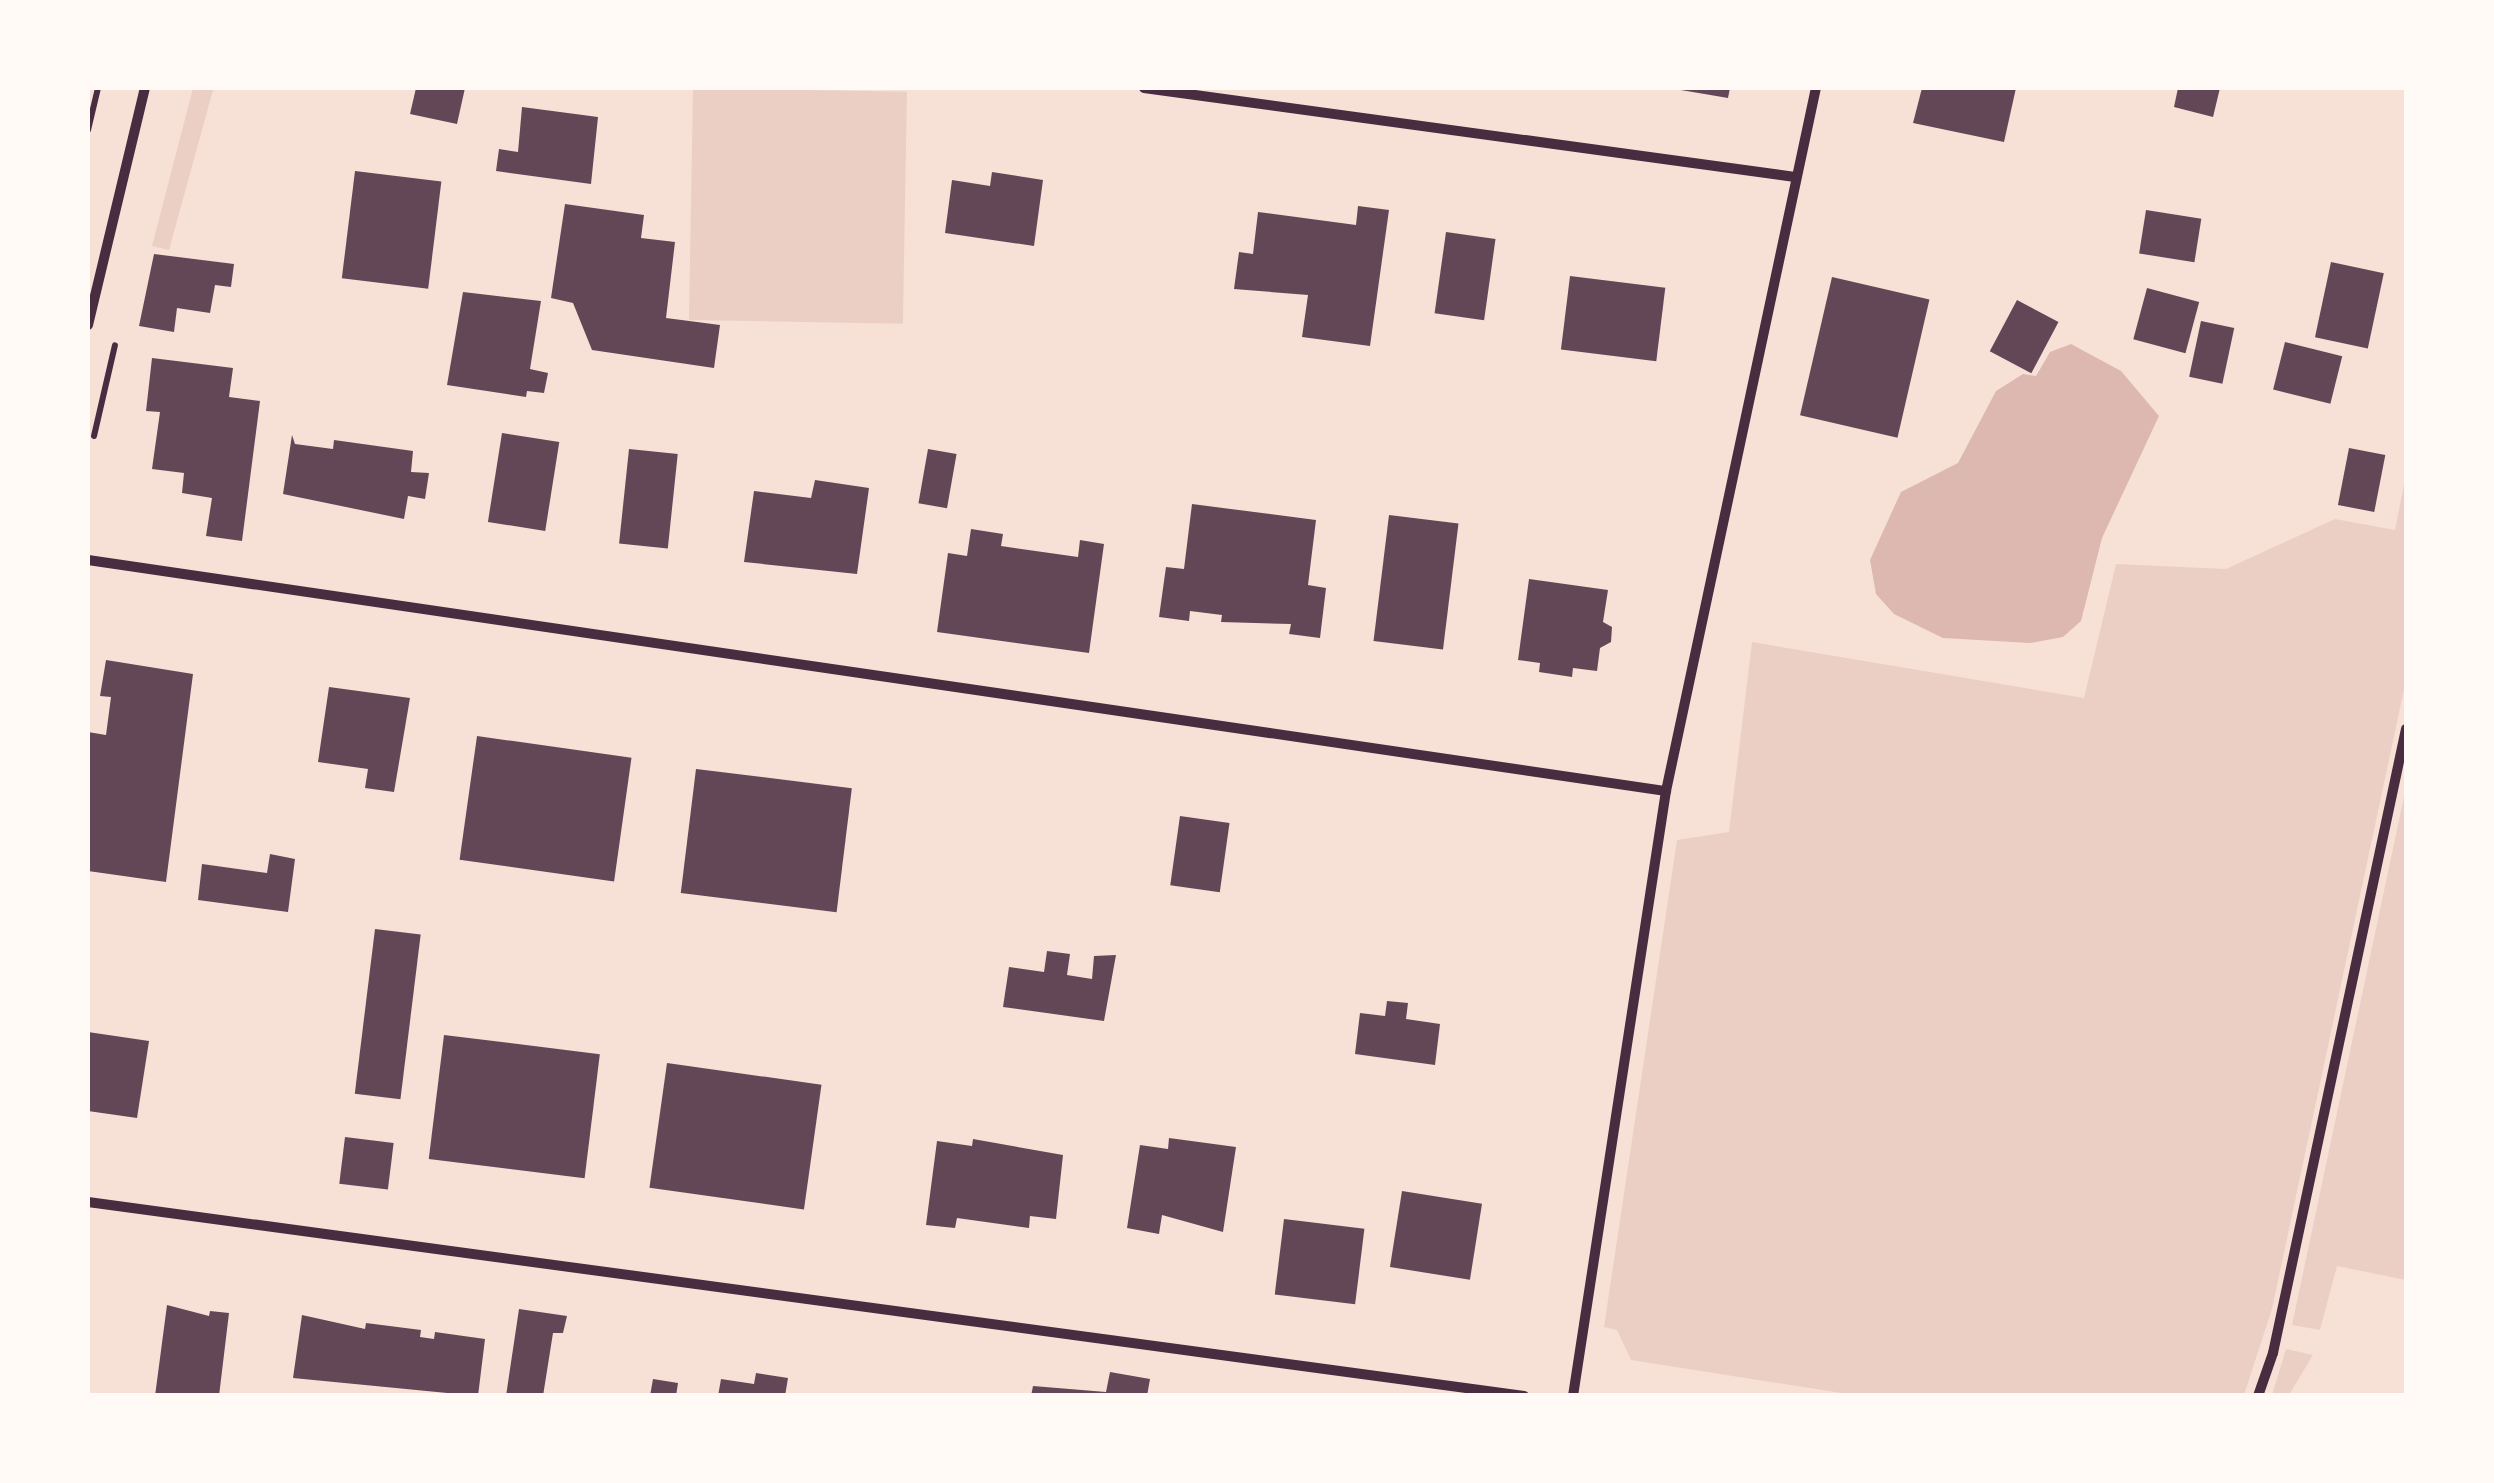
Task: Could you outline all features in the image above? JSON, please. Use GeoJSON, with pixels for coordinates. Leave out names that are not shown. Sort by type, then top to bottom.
{"type":"FeatureCollection","features":[{"type":"Feature","properties":{"kind":"street"},"geometry":{"type":"LineString","coordinates":[[88,325],[144,88]]}},
{"type":"Feature","properties":{"kind":"street"},"geometry":{"type":"LineString","coordinates":[[1144,88],[1795,177]]}},
{"type":"Feature","properties":{"kind":"street"},"geometry":{"type":"LineString","coordinates":[[1573,1396],[1666,791],[1816,88]]}},
{"type":"Feature","properties":{"kind":"street"},"geometry":{"type":"LineString","coordinates":[[88,560],[1666,791]]}},
{"type":"Feature","properties":{"kind":"street"},"geometry":{"type":"LineString","coordinates":[[2258,1396],[2274,1353],[2406,729]]}},
{"type":"Feature","properties":{"kind":"street"},"geometry":{"type":"LineString","coordinates":[[88,1202],[1524,1396]]}},
{"type":"Feature","properties":{"kind":"path"},"geometry":{"type":"LineString","coordinates":[[88,130],[98,88]]}},
{"type":"Feature","properties":{"kind":"shaded area"},"geometry":{"type":"Polygon","coordinates":[[[193,88],[213,90],[169,250],[152,246],[193,88]]]}},
{"type":"Feature","properties":{"kind":"shaded area"},"geometry":{"type":"Polygon","coordinates":[[[693,88],[907,92],[903,324],[689,320],[693,88]]]}},
{"type":"Feature","properties":{"kind":"shaded area"},"geometry":{"type":"Polygon","coordinates":[[[2071,344],[2121,371],[2159,416],[2102,538],[2081,621],[2063,637],[2030,643],[1943,638],[1894,614],[1876,594],[1870,560],[1901,492],[1958,463],[1996,391],[2023,374],[2036,376],[2050,352],[2071,344]]]}},
{"type":"Feature","properties":{"kind":"shaded area"},"geometry":{"type":"Polygon","coordinates":[[[2406,474],[2406,680],[2272,1309],[2244,1395],[1854,1395],[1631,1360],[1617,1330],[1604,1327],[1677,840],[1729,832],[1752,642],[2084,698],[2116,564],[2226,569],[2335,519],[2395,530],[2406,474]]]}},
{"type":"Feature","properties":{"kind":"shaded area"},"geometry":{"type":"Polygon","coordinates":[[[2406,787],[2406,1280],[2337,1266],[2320,1330],[2292,1325],[2406,787]]]}},
{"type":"Feature","properties":{"kind":"shaded area"},"geometry":{"type":"Polygon","coordinates":[[[2286,1349],[2313,1355],[2289,1395],[2272,1395],[2286,1349]]]}},
{"type":"Feature","properties":{"kind":"building"},"geometry":{"type":"Polygon","coordinates":[[[416,88],[465,88],[457,124],[410,114],[416,88]]]}},
{"type":"Feature","properties":{"kind":"building"},"geometry":{"type":"Polygon","coordinates":[[[1669,88],[1730,88],[1728,98],[1669,88]]]}},
{"type":"Feature","properties":{"kind":"building"},"geometry":{"type":"Polygon","coordinates":[[[1922,88],[2016,88],[2004,142],[1913,123],[1922,88]]]}},
{"type":"Feature","properties":{"kind":"building"},"geometry":{"type":"Polygon","coordinates":[[[2178,88],[2220,88],[2213,117],[2174,107],[2178,88]]]}},
{"type":"Feature","properties":{"kind":"building"},"geometry":{"type":"Polygon","coordinates":[[[522,107],[598,117],[591,184],[496,171],[499,149],[518,152],[522,107]]]}},
{"type":"Feature","properties":{"kind":"building"},"geometry":{"type":"Polygon","coordinates":[[[355,171],[441,182],[428,289],[342,278],[355,171]]]}},
{"type":"Feature","properties":{"kind":"building"},"geometry":{"type":"Polygon","coordinates":[[[992,172],[1043,180],[1034,246],[945,233],[952,180],[990,186],[992,172]]]}},
{"type":"Feature","properties":{"kind":"building"},"geometry":{"type":"Polygon","coordinates":[[[565,204],[644,215],[641,238],[675,242],[666,318],[720,325],[714,368],[592,350],[573,303],[551,298],[565,204]]]}},
{"type":"Feature","properties":{"kind":"building"},"geometry":{"type":"Polygon","coordinates":[[[1358,206],[1389,210],[1370,346],[1302,337],[1308,295],[1234,289],[1239,252],[1253,254],[1258,212],[1356,225],[1358,206]]]}},
{"type":"Feature","properties":{"kind":"building"},"geometry":{"type":"Polygon","coordinates":[[[2146,210],[2201,219],[2194,262],[2139,253],[2146,210]]]}},
{"type":"Feature","properties":{"kind":"building"},"geometry":{"type":"Polygon","coordinates":[[[1446,232],[1496,239],[1484,320],[1435,313],[1446,232]]]}},
{"type":"Feature","properties":{"kind":"building"},"geometry":{"type":"Polygon","coordinates":[[[154,254],[234,264],[231,287],[215,285],[210,313],[177,308],[174,332],[139,326],[154,254]]]}},
{"type":"Feature","properties":{"kind":"building"},"geometry":{"type":"Polygon","coordinates":[[[2331,262],[2384,273],[2368,349],[2315,337],[2331,262]]]}},
{"type":"Feature","properties":{"kind":"building"},"geometry":{"type":"Polygon","coordinates":[[[1570,276],[1665,288],[1656,361],[1561,349],[1570,276]]]}},
{"type":"Feature","properties":{"kind":"building"},"geometry":{"type":"Polygon","coordinates":[[[1832,277],[1929,299],[1897,438],[1800,415],[1832,277]]]}},
{"type":"Feature","properties":{"kind":"building"},"geometry":{"type":"Polygon","coordinates":[[[2147,288],[2199,302],[2185,353],[2133,339],[2147,288]]]}},
{"type":"Feature","properties":{"kind":"building"},"geometry":{"type":"Polygon","coordinates":[[[463,292],[541,301],[530,369],[548,373],[544,393],[527,391],[526,397],[447,385],[463,292]]]}},
{"type":"Feature","properties":{"kind":"building"},"geometry":{"type":"Polygon","coordinates":[[[2017,300],[2058,322],[2031,373],[1990,351],[2017,300]]]}},
{"type":"Feature","properties":{"kind":"building"},"geometry":{"type":"Polygon","coordinates":[[[2201,321],[2234,328],[2222,384],[2189,377],[2201,321]]]}},
{"type":"Feature","properties":{"kind":"building"},"geometry":{"type":"Polygon","coordinates":[[[2285,342],[2342,356],[2330,404],[2273,390],[2285,342]]]}},
{"type":"Feature","properties":{"kind":"building"},"geometry":{"type":"Polygon","coordinates":[[[152,358],[233,368],[229,397],[260,401],[242,541],[206,536],[212,498],[182,493],[184,473],[152,469],[160,412],[146,411],[152,358]]]}},
{"type":"Feature","properties":{"kind":"building"},"geometry":{"type":"Polygon","coordinates":[[[502,433],[559,442],[545,531],[488,522],[502,433]]]}},
{"type":"Feature","properties":{"kind":"building"},"geometry":{"type":"Polygon","coordinates":[[[292,435],[295,444],[333,449],[334,440],[413,451],[411,472],[429,473],[425,499],[408,496],[404,519],[283,494],[292,435]]]}},
{"type":"Feature","properties":{"kind":"building"},"geometry":{"type":"Polygon","coordinates":[[[2349,448],[2385,455],[2374,512],[2338,505],[2349,448]]]}},
{"type":"Feature","properties":{"kind":"building"},"geometry":{"type":"Polygon","coordinates":[[[629,449],[678,454],[668,549],[619,543],[629,449]]]}},
{"type":"Feature","properties":{"kind":"building"},"geometry":{"type":"Polygon","coordinates":[[[928,449],[957,454],[947,508],[918,503],[928,449]]]}},
{"type":"Feature","properties":{"kind":"building"},"geometry":{"type":"Polygon","coordinates":[[[815,480],[869,488],[857,574],[744,562],[754,491],[811,498],[815,480]]]}},
{"type":"Feature","properties":{"kind":"building"},"geometry":{"type":"Polygon","coordinates":[[[1192,504],[1316,520],[1308,585],[1326,588],[1320,638],[1289,634],[1291,624],[1221,622],[1222,615],[1190,611],[1189,621],[1159,617],[1166,567],[1184,569],[1192,504]]]}},
{"type":"Feature","properties":{"kind":"building"},"geometry":{"type":"Polygon","coordinates":[[[1389,515],[1458,524],[1443,650],[1374,641],[1389,515]]]}},
{"type":"Feature","properties":{"kind":"building"},"geometry":{"type":"Polygon","coordinates":[[[971,529],[1003,534],[1001,546],[1078,557],[1080,540],[1104,544],[1089,653],[937,632],[948,553],[967,556],[971,529]]]}},
{"type":"Feature","properties":{"kind":"building"},"geometry":{"type":"Polygon","coordinates":[[[1529,579],[1608,590],[1603,622],[1612,627],[1611,642],[1600,648],[1597,671],[1573,668],[1572,677],[1539,672],[1540,663],[1518,660],[1529,579]]]}},
{"type":"Feature","properties":{"kind":"building"},"geometry":{"type":"Polygon","coordinates":[[[106,660],[193,674],[166,882],[88,871],[88,732],[106,735],[111,697],[100,696],[106,660]]]}},
{"type":"Feature","properties":{"kind":"building"},"geometry":{"type":"Polygon","coordinates":[[[329,687],[410,698],[394,792],[365,788],[368,769],[318,762],[329,687]]]}},
{"type":"Feature","properties":{"kind":"building"},"geometry":{"type":"Polygon","coordinates":[[[477,736],[631,758],[614,881],[460,860],[477,736]]]}},
{"type":"Feature","properties":{"kind":"building"},"geometry":{"type":"Polygon","coordinates":[[[696,769],[852,788],[837,912],[681,893],[696,769]]]}},
{"type":"Feature","properties":{"kind":"building"},"geometry":{"type":"Polygon","coordinates":[[[1180,816],[1230,823],[1220,892],[1170,885],[1180,816]]]}},
{"type":"Feature","properties":{"kind":"building"},"geometry":{"type":"Polygon","coordinates":[[[270,854],[295,859],[288,912],[198,900],[202,864],[267,873],[270,854]]]}},
{"type":"Feature","properties":{"kind":"building"},"geometry":{"type":"Polygon","coordinates":[[[375,929],[421,935],[400,1099],[355,1094],[375,929]]]}},
{"type":"Feature","properties":{"kind":"building"},"geometry":{"type":"Polygon","coordinates":[[[1047,951],[1070,954],[1067,975],[1092,979],[1094,956],[1116,955],[1104,1021],[1003,1007],[1009,967],[1044,972],[1047,951]]]}},
{"type":"Feature","properties":{"kind":"building"},"geometry":{"type":"Polygon","coordinates":[[[1387,1001],[1408,1003],[1406,1019],[1440,1024],[1435,1065],[1355,1054],[1360,1013],[1385,1016],[1387,1001]]]}},
{"type":"Feature","properties":{"kind":"building"},"geometry":{"type":"Polygon","coordinates":[[[88,1032],[149,1041],[137,1118],[88,1111],[88,1032]]]}},
{"type":"Feature","properties":{"kind":"building"},"geometry":{"type":"Polygon","coordinates":[[[444,1035],[600,1054],[585,1178],[429,1159],[444,1035]]]}},
{"type":"Feature","properties":{"kind":"building"},"geometry":{"type":"Polygon","coordinates":[[[667,1063],[821,1085],[804,1209],[649,1188],[667,1063]]]}},
{"type":"Feature","properties":{"kind":"building"},"geometry":{"type":"Polygon","coordinates":[[[345,1137],[394,1143],[388,1190],[339,1184],[345,1137]]]}},
{"type":"Feature","properties":{"kind":"building"},"geometry":{"type":"Polygon","coordinates":[[[1169,1138],[1236,1147],[1223,1232],[1162,1215],[1159,1234],[1127,1228],[1140,1145],[1168,1149],[1169,1138]]]}},
{"type":"Feature","properties":{"kind":"building"},"geometry":{"type":"Polygon","coordinates":[[[973,1139],[1063,1155],[1056,1219],[1030,1216],[1029,1228],[957,1218],[955,1228],[926,1225],[937,1141],[972,1146],[973,1139]]]}},
{"type":"Feature","properties":{"kind":"building"},"geometry":{"type":"Polygon","coordinates":[[[1402,1191],[1482,1204],[1470,1280],[1390,1267],[1402,1191]]]}},
{"type":"Feature","properties":{"kind":"building"},"geometry":{"type":"Polygon","coordinates":[[[1284,1219],[1364,1229],[1355,1304],[1275,1294],[1284,1219]]]}},
{"type":"Feature","properties":{"kind":"building"},"geometry":{"type":"Polygon","coordinates":[[[167,1305],[209,1316],[210,1311],[229,1313],[219,1396],[155,1396],[167,1305]]]}},
{"type":"Feature","properties":{"kind":"building"},"geometry":{"type":"Polygon","coordinates":[[[519,1309],[567,1316],[563,1333],[553,1333],[543,1396],[506,1396],[519,1309]]]}},
{"type":"Feature","properties":{"kind":"building"},"geometry":{"type":"Polygon","coordinates":[[[302,1315],[365,1329],[366,1323],[421,1330],[420,1337],[434,1339],[435,1332],[485,1339],[478,1396],[293,1378],[302,1315]]]}},
{"type":"Feature","properties":{"kind":"building"},"geometry":{"type":"Polygon","coordinates":[[[1110,1372],[1150,1379],[1147,1396],[1031,1396],[1033,1386],[1106,1392],[1110,1372]]]}},
{"type":"Feature","properties":{"kind":"building"},"geometry":{"type":"Polygon","coordinates":[[[756,1373],[788,1378],[785,1396],[718,1396],[721,1379],[754,1384],[756,1373]]]}},
{"type":"Feature","properties":{"kind":"building"},"geometry":{"type":"Polygon","coordinates":[[[653,1379],[678,1383],[676,1396],[650,1396],[653,1379]]]}}]}
